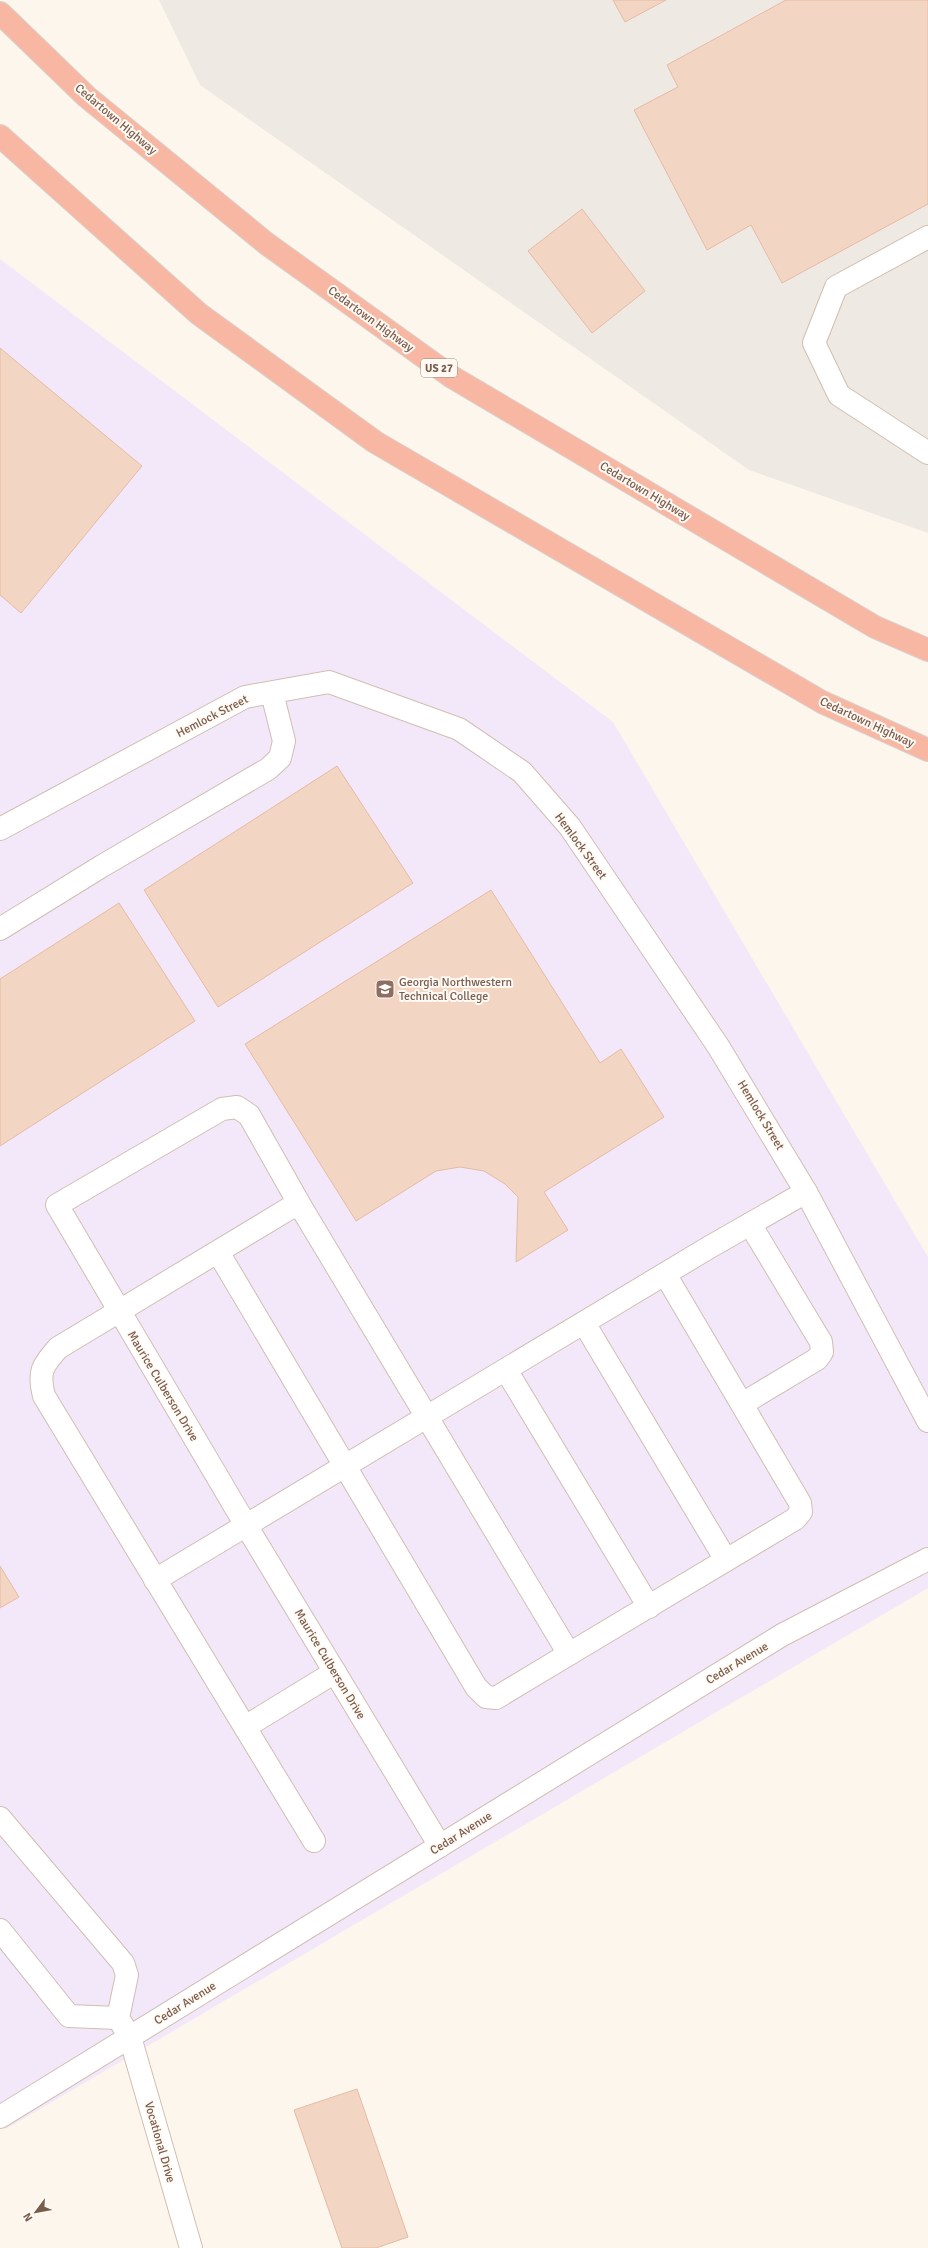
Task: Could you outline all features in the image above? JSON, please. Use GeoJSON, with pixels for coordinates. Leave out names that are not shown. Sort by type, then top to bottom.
{"type":"FeatureCollection","features":[{"type":"Feature","properties":{"kind":"highway","name":"Cedartown Highway"},"geometry":{"type":"LineString","coordinates":[[0,13],[87,97],[267,244],[452,377],[875,627],[928,650]]}},
{"type":"Feature","properties":{"kind":"highway","name":"Cedartown Highway"},"geometry":{"type":"LineString","coordinates":[[0,136],[199,314],[375,442],[822,702],[928,750]]}},
{"type":"Feature","properties":{"kind":"street"},"geometry":{"type":"LineString","coordinates":[[928,237],[836,287],[814,343],[839,396],[928,453]]}},
{"type":"Feature","properties":{"kind":"street","name":"Hemlock Street"},"geometry":{"type":"LineString","coordinates":[[0,829],[245,697],[329,682],[460,729],[522,772],[570,826],[718,1046],[806,1192],[928,1421]]}},
{"type":"Feature","properties":{"kind":"street"},"geometry":{"type":"LineString","coordinates":[[0,929],[102,866],[268,769],[280,758],[284,741],[272,692]]}},
{"type":"Feature","properties":{"kind":"street","name":"Maurice Culberson Drive"},"geometry":{"type":"LineString","coordinates":[[301,1207],[249,1115],[237,1107],[222,1108],[57,1205],[119,1312],[440,1846]]}},
{"type":"Feature","properties":{"kind":"street"},"geometry":{"type":"LineString","coordinates":[[156,1580],[665,1274],[806,1192]]}},
{"type":"Feature","properties":{"kind":"street"},"geometry":{"type":"LineString","coordinates":[[314,1841],[44,1396],[40,1378],[45,1363],[58,1348],[290,1208],[301,1207],[569,1654]]}},
{"type":"Feature","properties":{"kind":"street"},"geometry":{"type":"LineString","coordinates":[[742,1404],[817,1359],[822,1352],[821,1342],[750,1224]]}},
{"type":"Feature","properties":{"kind":"street"},"geometry":{"type":"LineString","coordinates":[[218,1252],[476,1687],[486,1697],[496,1698],[795,1519],[801,1512],[800,1503],[665,1274]]}},
{"type":"Feature","properties":{"kind":"street"},"geometry":{"type":"LineString","coordinates":[[584,1323],[726,1560]]}},
{"type":"Feature","properties":{"kind":"street"},"geometry":{"type":"LineString","coordinates":[[506,1370],[649,1606]]}},
{"type":"Feature","properties":{"kind":"street","name":"Cedar Avenue"},"geometry":{"type":"LineString","coordinates":[[0,2117],[782,1635],[928,1559]]}},
{"type":"Feature","properties":{"kind":"street"},"geometry":{"type":"LineString","coordinates":[[245,1727],[335,1672]]}},
{"type":"Feature","properties":{"kind":"street"},"geometry":{"type":"LineString","coordinates":[[0,1818],[123,1963],[127,1975],[118,2018],[69,2016],[0,1930]]}},
{"type":"Feature","properties":{"kind":"street","name":"Vocational Drive"},"geometry":{"type":"LineString","coordinates":[[118,2018],[130,2037],[191,2248]]}},
{"type":"Feature","properties":{"kind":"shaded area"},"geometry":{"type":"Polygon","coordinates":[[[159,0],[928,0],[928,533],[749,470],[200,85],[159,0]]]}},
{"type":"Feature","properties":{"kind":"shaded area","name":"Georgia Northwestern Technical College"},"geometry":{"type":"Polygon","coordinates":[[[0,259],[613,722],[928,1257],[928,1588],[6,2129],[0,2119],[0,259]]]}},
{"type":"Feature","properties":{"kind":"building"},"geometry":{"type":"Polygon","coordinates":[[[613,0],[666,0],[625,22],[613,0]]]}},
{"type":"Feature","properties":{"kind":"building"},"geometry":{"type":"Polygon","coordinates":[[[786,0],[928,0],[928,204],[782,283],[751,225],[707,250],[634,110],[678,87],[667,65],[786,0]]]}},
{"type":"Feature","properties":{"kind":"building"},"geometry":{"type":"Polygon","coordinates":[[[582,209],[645,291],[592,333],[528,251],[582,209]]]}},
{"type":"Feature","properties":{"kind":"building"},"geometry":{"type":"Polygon","coordinates":[[[0,348],[142,466],[21,613],[0,595],[0,348]]]}},
{"type":"Feature","properties":{"kind":"building"},"geometry":{"type":"Polygon","coordinates":[[[337,766],[413,883],[218,1007],[144,890],[337,766]]]}},
{"type":"Feature","properties":{"kind":"building"},"geometry":{"type":"Polygon","coordinates":[[[491,890],[600,1063],[621,1049],[664,1117],[544,1192],[568,1230],[516,1262],[518,1197],[505,1184],[484,1171],[460,1167],[436,1171],[356,1221],[245,1044],[491,890]]]}},
{"type":"Feature","properties":{"kind":"building"},"geometry":{"type":"Polygon","coordinates":[[[119,903],[195,1021],[0,1146],[0,979],[119,903]]]}},
{"type":"Feature","properties":{"kind":"building"},"geometry":{"type":"Polygon","coordinates":[[[0,1566],[19,1597],[0,1608],[0,1566]]]}},
{"type":"Feature","properties":{"kind":"building"},"geometry":{"type":"Polygon","coordinates":[[[357,2089],[408,2237],[376,2248],[342,2248],[294,2110],[357,2089]]]}},
{"type":"Feature","properties":{"kind":"place","name":"Georgia Northwestern Technical College"},"geometry":{"type":"Point","coordinates":[385,989]}}]}
